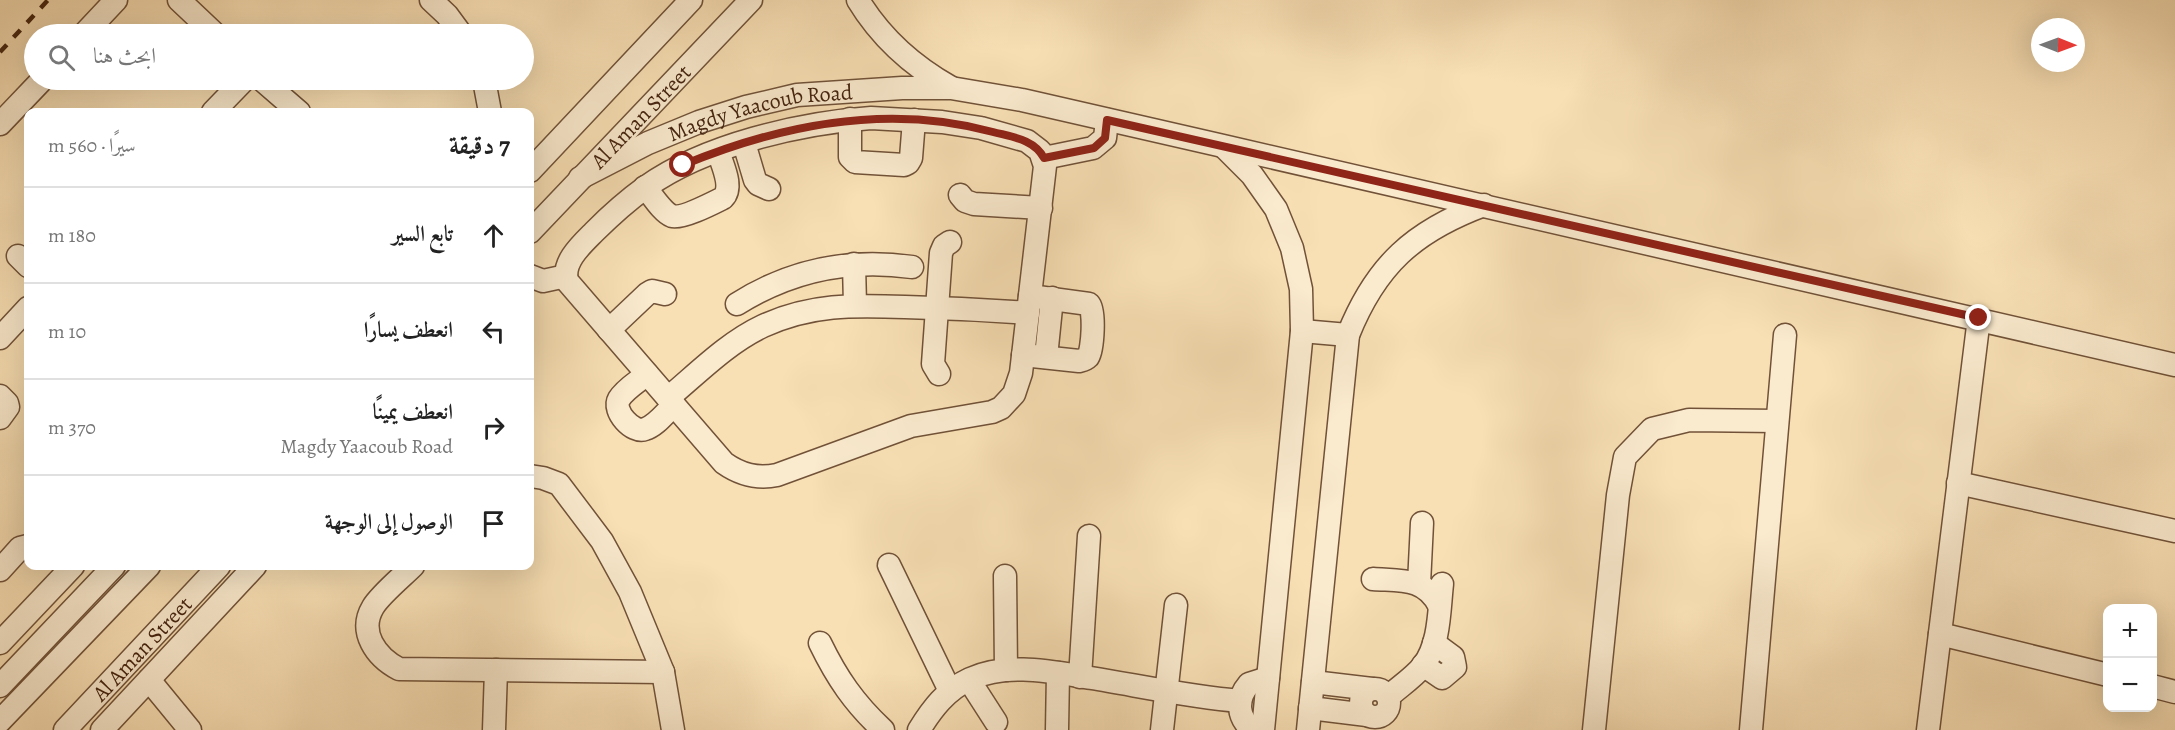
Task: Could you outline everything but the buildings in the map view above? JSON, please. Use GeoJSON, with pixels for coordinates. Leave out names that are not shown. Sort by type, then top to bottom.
{"type":"FeatureCollection","features":[{"type":"Feature","properties":{"kind":"street"},"geometry":{"type":"LineString","coordinates":[[93,24],[116,0]]}},
{"type":"Feature","properties":{"kind":"street"},"geometry":{"type":"LineString","coordinates":[[178,0],[203,24]]}},
{"type":"Feature","properties":{"kind":"street"},"geometry":{"type":"LineString","coordinates":[[431,0],[454,24]]}},
{"type":"Feature","properties":{"kind":"street","name":"Al Aman Street"},"geometry":{"type":"LineString","coordinates":[[534,167],[691,0]]}},
{"type":"Feature","properties":{"kind":"street","name":"Al Aman Street"},"geometry":{"type":"LineString","coordinates":[[534,228],[751,0]]}},
{"type":"Feature","properties":{"kind":"street","name":"Magdy Yaacoub Road"},"geometry":{"type":"LineString","coordinates":[[858,0],[886,39],[905,58],[951,88]]}},
{"type":"Feature","properties":{"kind":"street","name":"Magdy Yaacoub Road"},"geometry":{"type":"LineString","coordinates":[[580,178],[648,143],[746,106],[796,95],[902,88],[951,88],[1022,100],[1979,318],[2175,365]]}},
{"type":"Feature","properties":{"kind":"street"},"geometry":{"type":"LineString","coordinates":[[0,124],[32,90]]}},
{"type":"Feature","properties":{"kind":"street"},"geometry":{"type":"LineString","coordinates":[[217,108],[234,90]]}},
{"type":"Feature","properties":{"kind":"street"},"geometry":{"type":"LineString","coordinates":[[273,90],[294,108]]}},
{"type":"Feature","properties":{"kind":"street"},"geometry":{"type":"LineString","coordinates":[[486,90],[489,108]]}},
{"type":"Feature","properties":{"kind":"street"},"geometry":{"type":"LineString","coordinates":[[850,119],[850,157],[855,162],[904,165],[911,158],[914,120]]}},
{"type":"Feature","properties":{"kind":"street"},"geometry":{"type":"LineString","coordinates":[[1037,302],[1023,355],[1018,386],[1008,402],[1001,408],[992,412],[911,426],[810,464],[768,477],[749,476],[724,463],[567,281],[566,276],[567,266],[587,240],[606,220],[645,187],[683,165],[718,151],[804,127],[850,119],[914,120],[981,128],[1027,141],[1040,151],[1044,158],[1037,302],[1046,357]]}},
{"type":"Feature","properties":{"kind":"street"},"geometry":{"type":"LineString","coordinates":[[1044,158],[1094,148],[1105,138],[1107,120]]}},
{"type":"Feature","properties":{"kind":"street"},"geometry":{"type":"LineString","coordinates":[[744,143],[755,180],[769,189]]}},
{"type":"Feature","properties":{"kind":"street"},"geometry":{"type":"LineString","coordinates":[[1223,146],[1252,174],[1276,209],[1288,238],[1301,289],[1302,331],[1263,730]]}},
{"type":"Feature","properties":{"kind":"street"},"geometry":{"type":"LineString","coordinates":[[645,187],[668,213],[674,216],[681,216],[723,198],[728,193],[728,186],[718,151]]}},
{"type":"Feature","properties":{"kind":"street"},"geometry":{"type":"LineString","coordinates":[[960,195],[965,201],[974,204],[1041,208]]}},
{"type":"Feature","properties":{"kind":"street"},"geometry":{"type":"LineString","coordinates":[[1380,693],[1388,708],[1373,722],[1309,719],[1348,335],[1359,307],[1376,279],[1399,254],[1425,233],[1454,217],[1484,205]]}},
{"type":"Feature","properties":{"kind":"street"},"geometry":{"type":"LineString","coordinates":[[939,374],[933,364],[941,253],[944,246],[950,242]]}},
{"type":"Feature","properties":{"kind":"street"},"geometry":{"type":"LineString","coordinates":[[854,264],[855,305]]}},
{"type":"Feature","properties":{"kind":"street"},"geometry":{"type":"LineString","coordinates":[[737,303],[784,279],[819,269],[854,264],[893,264],[912,267]]}},
{"type":"Feature","properties":{"kind":"street"},"geometry":{"type":"LineString","coordinates":[[534,278],[543,281],[566,276]]}},
{"type":"Feature","properties":{"kind":"street"},"geometry":{"type":"LineString","coordinates":[[784,279],[792,314]]}},
{"type":"Feature","properties":{"kind":"street"},"geometry":{"type":"LineString","coordinates":[[609,330],[646,294],[652,291],[664,294]]}},
{"type":"Feature","properties":{"kind":"street"},"geometry":{"type":"LineString","coordinates":[[647,374],[619,398],[618,406],[620,413],[634,428],[642,430],[649,427],[671,401],[732,345],[760,327],[792,314],[833,306],[855,305],[938,308],[1037,302],[1085,302],[1092,307],[1087,357],[1079,361],[1023,355]]}},
{"type":"Feature","properties":{"kind":"street"},"geometry":{"type":"LineString","coordinates":[[0,338],[24,312]]}},
{"type":"Feature","properties":{"kind":"street"},"geometry":{"type":"LineString","coordinates":[[1928,730],[1979,318]]}},
{"type":"Feature","properties":{"kind":"street"},"geometry":{"type":"LineString","coordinates":[[1302,331],[1348,335]]}},
{"type":"Feature","properties":{"kind":"street"},"geometry":{"type":"LineString","coordinates":[[1751,730],[1785,335]]}},
{"type":"Feature","properties":{"kind":"street"},"geometry":{"type":"LineString","coordinates":[[0,396],[8,407],[0,418]]}},
{"type":"Feature","properties":{"kind":"street"},"geometry":{"type":"LineString","coordinates":[[1594,730],[1618,495],[1625,457],[1652,429],[1670,424],[1689,420],[1777,421]]}},
{"type":"Feature","properties":{"kind":"street"},"geometry":{"type":"LineString","coordinates":[[534,477],[559,484],[602,542],[630,592],[663,672],[673,730]]}},
{"type":"Feature","properties":{"kind":"street"},"geometry":{"type":"LineString","coordinates":[[1958,483],[2175,531]]}},
{"type":"Feature","properties":{"kind":"street"},"geometry":{"type":"LineString","coordinates":[[1419,584],[1422,523]]}},
{"type":"Feature","properties":{"kind":"street"},"geometry":{"type":"LineString","coordinates":[[1057,730],[1069,675],[1089,536]]}},
{"type":"Feature","properties":{"kind":"street"},"geometry":{"type":"LineString","coordinates":[[0,570],[20,548],[24,547]]}},
{"type":"Feature","properties":{"kind":"street"},"geometry":{"type":"LineString","coordinates":[[889,565],[959,685],[996,722]]}},
{"type":"Feature","properties":{"kind":"street"},"geometry":{"type":"LineString","coordinates":[[0,643],[62,570]]}},
{"type":"Feature","properties":{"kind":"street"},"geometry":{"type":"LineString","coordinates":[[0,686],[110,570]]}},
{"type":"Feature","properties":{"kind":"street"},"geometry":{"type":"LineString","coordinates":[[0,721],[145,570]]}},
{"type":"Feature","properties":{"kind":"street"},"geometry":{"type":"LineString","coordinates":[[102,730],[251,570]]}},
{"type":"Feature","properties":{"kind":"street"},"geometry":{"type":"LineString","coordinates":[[409,570],[373,606],[369,621],[369,636],[375,650],[385,662],[399,669],[663,672]]}},
{"type":"Feature","properties":{"kind":"street"},"geometry":{"type":"LineString","coordinates":[[212,573],[220,603]]}},
{"type":"Feature","properties":{"kind":"street","name":"Al Aman Street"},"geometry":{"type":"LineString","coordinates":[[74,727],[212,573]]}},
{"type":"Feature","properties":{"kind":"street"},"geometry":{"type":"LineString","coordinates":[[1005,576],[1006,670]]}},
{"type":"Feature","properties":{"kind":"street"},"geometry":{"type":"LineString","coordinates":[[1313,682],[1380,693],[1423,665],[1434,643],[1441,595],[1431,593],[1419,584],[1373,579]]}},
{"type":"Feature","properties":{"kind":"street"},"geometry":{"type":"LineString","coordinates":[[1162,730],[1176,605]]}},
{"type":"Feature","properties":{"kind":"street"},"geometry":{"type":"LineString","coordinates":[[1940,634],[2103,674]]}},
{"type":"Feature","properties":{"kind":"street"},"geometry":{"type":"LineString","coordinates":[[820,643],[845,689],[861,710],[883,730]]}},
{"type":"Feature","properties":{"kind":"street"},"geometry":{"type":"LineString","coordinates":[[494,730],[496,670]]}},
{"type":"Feature","properties":{"kind":"street"},"geometry":{"type":"LineString","coordinates":[[919,730],[933,707],[959,685],[987,673],[1006,670],[1069,675],[1240,701]]}},
{"type":"Feature","properties":{"kind":"street"},"geometry":{"type":"LineString","coordinates":[[1253,730],[1243,720],[1240,701],[1250,684],[1268,678]]}},
{"type":"Feature","properties":{"kind":"street"},"geometry":{"type":"LineString","coordinates":[[145,684],[176,730]]}},
{"type":"Feature","properties":{"kind":"street"},"geometry":{"type":"LineString","coordinates":[[145,684],[190,730]]}},
{"type":"Feature","properties":{"kind":"street"},"geometry":{"type":"LineString","coordinates":[[2157,687],[2175,692]]}},
{"type":"Feature","properties":{"kind":"railway"},"geometry":{"type":"LineString","coordinates":[[26,24],[48,0]]}},
{"type":"Feature","properties":{"kind":"railway"},"geometry":{"type":"LineString","coordinates":[[0,52],[24,26]]}},
{"type":"Feature","properties":{"kind":"route"},"geometry":{"type":"LineString","coordinates":[[683,165],[718,151],[773,134],[850,119],[871,118],[942,122],[981,128],[1027,141],[1035,145],[1044,158],[1094,148],[1105,138],[1107,120],[1979,318]]}}]}
